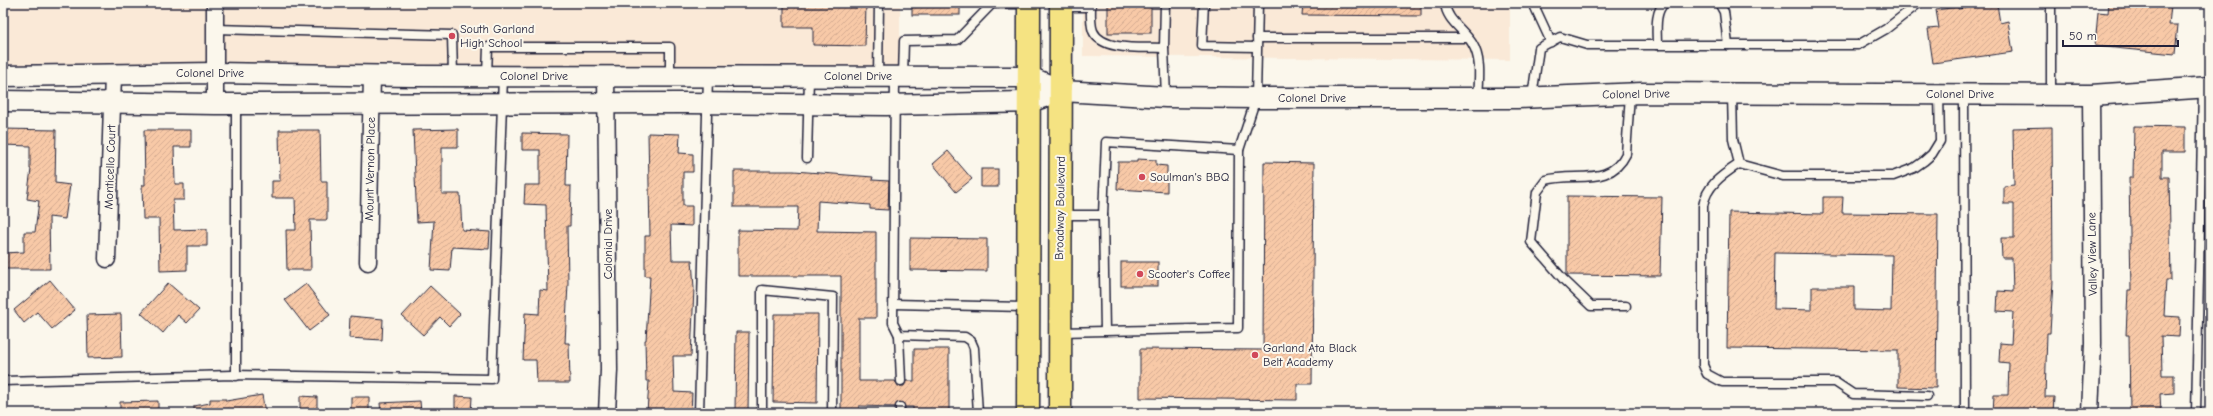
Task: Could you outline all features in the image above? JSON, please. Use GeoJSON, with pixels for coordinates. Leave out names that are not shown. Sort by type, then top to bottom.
{"type":"FeatureCollection","features":[{"type":"Feature","properties":{"kind":"main road"},"geometry":{"type":"LineString","coordinates":[[1028,413],[1030,3]]}},
{"type":"Feature","properties":{"kind":"main road","name":"Broadway Boulevard"},"geometry":{"type":"LineString","coordinates":[[1060,413],[1060,215],[1062,91],[1061,5]]}},
{"type":"Feature","properties":{"kind":"main road"},"geometry":{"type":"LineString","coordinates":[[1028,307],[1060,309]]}},
{"type":"Feature","properties":{"kind":"street"},"geometry":{"type":"LineString","coordinates":[[215,104],[216,3]]}},
{"type":"Feature","properties":{"kind":"street","name":"Colonel Drive"},"geometry":{"type":"LineString","coordinates":[[3,76],[215,73],[372,76],[1030,77],[1062,91],[1166,97],[1256,98],[1478,98],[1732,93],[1964,93],[2090,95],[2206,87]]}},
{"type":"Feature","properties":{"kind":"street","name":"Monticello Court"},"geometry":{"type":"LineString","coordinates":[[107,259],[113,75]]}},
{"type":"Feature","properties":{"kind":"street","name":"Mount Vernon Place"},"geometry":{"type":"LineString","coordinates":[[368,262],[370,105],[372,76]]}},
{"type":"Feature","properties":{"kind":"street","name":"Colonial Drive"},"geometry":{"type":"LineString","coordinates":[[606,76],[607,413]]}},
{"type":"Feature","properties":{"kind":"street","name":"Colonel Drive"},"geometry":{"type":"LineString","coordinates":[[3,102],[370,105],[503,103],[708,103],[896,105],[1029,102],[1062,91]]}},
{"type":"Feature","properties":{"kind":"street","name":"Valley View Lane"},"geometry":{"type":"LineString","coordinates":[[2090,95],[2093,343],[2090,413]]}},
{"type":"Feature","properties":{"kind":"lane"},"geometry":{"type":"LineString","coordinates":[[879,3],[896,105],[893,323],[899,335],[901,381]]}},
{"type":"Feature","properties":{"kind":"lane"},"geometry":{"type":"LineString","coordinates":[[892,76],[904,41],[957,40],[992,4],[1030,3]]}},
{"type":"Feature","properties":{"kind":"lane"},"geometry":{"type":"LineString","coordinates":[[1165,3],[1164,48],[1166,97]]}},
{"type":"Feature","properties":{"kind":"lane"},"geometry":{"type":"LineString","coordinates":[[1204,3],[1202,46],[1256,48]]}},
{"type":"Feature","properties":{"kind":"lane"},"geometry":{"type":"LineString","coordinates":[[1060,332],[1238,328],[1239,150],[1256,98],[1258,3]]}},
{"type":"Feature","properties":{"kind":"lane"},"geometry":{"type":"LineString","coordinates":[[1445,3],[1446,12],[1472,44],[1479,64],[1478,98]]}},
{"type":"Feature","properties":{"kind":"lane"},"geometry":{"type":"LineString","coordinates":[[1533,3],[1550,42]]}},
{"type":"Feature","properties":{"kind":"lane"},"geometry":{"type":"LineString","coordinates":[[1657,45],[1658,16],[1661,6],[1665,3]]}},
{"type":"Feature","properties":{"kind":"lane"},"geometry":{"type":"LineString","coordinates":[[1719,3],[1724,12],[1728,45]]}},
{"type":"Feature","properties":{"kind":"lane"},"geometry":{"type":"LineString","coordinates":[[1532,97],[1539,48],[1560,37],[1587,44],[1858,45],[1886,29],[1919,3]]}},
{"type":"Feature","properties":{"kind":"lane"},"geometry":{"type":"LineString","coordinates":[[2051,3],[2051,94]]}},
{"type":"Feature","properties":{"kind":"lane"},"geometry":{"type":"LineString","coordinates":[[1061,5],[1091,5],[1093,31],[1104,43],[1112,46],[1164,48]]}},
{"type":"Feature","properties":{"kind":"lane"},"geometry":{"type":"LineString","coordinates":[[215,29],[452,35],[453,76]]}},
{"type":"Feature","properties":{"kind":"lane"},"geometry":{"type":"LineString","coordinates":[[1257,38],[1468,38]]}},
{"type":"Feature","properties":{"kind":"lane"},"geometry":{"type":"LineString","coordinates":[[3,381],[236,376],[492,379],[503,103],[488,47],[670,47],[670,76]]}},
{"type":"Feature","properties":{"kind":"lane"},"geometry":{"type":"LineString","coordinates":[[699,413],[708,76]]}},
{"type":"Feature","properties":{"kind":"lane"},"geometry":{"type":"LineString","coordinates":[[807,158],[809,76]]}},
{"type":"Feature","properties":{"kind":"lane"},"geometry":{"type":"LineString","coordinates":[[2196,413],[2206,87]]}},
{"type":"Feature","properties":{"kind":"lane"},"geometry":{"type":"LineString","coordinates":[[1732,93],[1733,139],[1739,164]]}},
{"type":"Feature","properties":{"kind":"lane"},"geometry":{"type":"LineString","coordinates":[[1927,396],[1853,394],[1835,382],[1722,382],[1708,374],[1704,365],[1703,206],[1705,196],[1720,177],[1739,164],[1783,176],[1893,176],[1914,168],[1932,154],[1940,141],[1939,93]]}},
{"type":"Feature","properties":{"kind":"lane"},"geometry":{"type":"LineString","coordinates":[[1964,93],[1965,413]]}},
{"type":"Feature","properties":{"kind":"lane"},"geometry":{"type":"LineString","coordinates":[[1626,306],[1591,306],[1564,280],[1531,242],[1537,192],[1546,180],[1608,174],[1622,162],[1626,154],[1630,94]]}},
{"type":"Feature","properties":{"kind":"lane"},"geometry":{"type":"LineString","coordinates":[[236,104],[236,376]]}},
{"type":"Feature","properties":{"kind":"lane"},"geometry":{"type":"LineString","coordinates":[[1105,331],[1103,215],[1106,142],[1239,150]]}},
{"type":"Feature","properties":{"kind":"lane"},"geometry":{"type":"LineString","coordinates":[[1060,215],[1103,215]]}},
{"type":"Feature","properties":{"kind":"lane"},"geometry":{"type":"LineString","coordinates":[[762,413],[762,290],[833,297],[832,413]]}},
{"type":"Feature","properties":{"kind":"lane"},"geometry":{"type":"LineString","coordinates":[[894,304],[1028,307]]}},
{"type":"Feature","properties":{"kind":"lane"},"geometry":{"type":"LineString","coordinates":[[899,335],[965,337],[971,341],[974,348],[978,413]]}},
{"type":"Feature","properties":{"kind":"shaded area","name":"South Garland High School"},"geometry":{"type":"Polygon","coordinates":[[[3,3],[900,3],[900,69],[3,68],[3,3]]]}},
{"type":"Feature","properties":{"kind":"shaded area"},"geometry":{"type":"Polygon","coordinates":[[[1083,3],[1510,3],[1510,60],[1083,56],[1083,3]]]}},
{"type":"Feature","properties":{"kind":"building"},"geometry":{"type":"Polygon","coordinates":[[[784,3],[866,3],[865,46],[813,45],[813,27],[784,27],[784,3]]]}},
{"type":"Feature","properties":{"kind":"building"},"geometry":{"type":"Polygon","coordinates":[[[912,3],[960,3],[960,15],[912,15],[912,3]]]}},
{"type":"Feature","properties":{"kind":"building"},"geometry":{"type":"Polygon","coordinates":[[[1108,3],[1151,3],[1151,33],[1108,33],[1108,3]]]}},
{"type":"Feature","properties":{"kind":"building"},"geometry":{"type":"Polygon","coordinates":[[[1303,3],[1421,3],[1421,16],[1302,15],[1303,3]]]}},
{"type":"Feature","properties":{"kind":"building"},"geometry":{"type":"Polygon","coordinates":[[[2109,3],[2171,5],[2169,25],[2178,25],[2175,54],[2095,46],[2098,12],[2108,13],[2109,3]]]}},
{"type":"Feature","properties":{"kind":"building"},"geometry":{"type":"Polygon","coordinates":[[[1997,4],[2000,23],[2008,21],[2013,52],[1933,63],[1928,29],[1939,28],[1936,10],[1997,4]]]}},
{"type":"Feature","properties":{"kind":"building"},"geometry":{"type":"Polygon","coordinates":[[[2134,126],[2185,127],[2185,152],[2162,152],[2162,177],[2169,177],[2171,280],[2166,280],[2164,316],[2180,317],[2179,337],[2161,336],[2162,375],[2174,375],[2174,393],[2160,394],[2161,413],[2130,413],[2129,335],[2126,335],[2128,290],[2131,290],[2129,177],[2133,177],[2134,126]]]}},
{"type":"Feature","properties":{"kind":"building"},"geometry":{"type":"Polygon","coordinates":[[[2052,127],[2053,281],[2050,333],[2047,333],[2045,397],[2054,397],[2053,413],[1993,413],[1994,395],[2008,395],[2009,363],[1999,362],[2000,343],[2011,344],[2013,312],[1997,311],[1998,291],[2013,292],[2012,258],[2002,258],[2001,238],[2014,238],[2014,204],[2004,204],[2004,186],[2014,185],[2013,128],[2052,127]]]}},
{"type":"Feature","properties":{"kind":"building"},"geometry":{"type":"Polygon","coordinates":[[[3,129],[56,130],[55,183],[70,185],[65,219],[49,217],[50,269],[3,269],[3,253],[24,252],[24,232],[35,232],[39,201],[27,199],[31,169],[30,146],[3,145],[3,129]]]}},
{"type":"Feature","properties":{"kind":"building"},"geometry":{"type":"Polygon","coordinates":[[[458,129],[458,147],[442,147],[442,194],[460,194],[462,230],[490,232],[489,249],[452,247],[450,271],[431,270],[434,221],[417,222],[413,130],[458,129]]]}},
{"type":"Feature","properties":{"kind":"building"},"geometry":{"type":"Polygon","coordinates":[[[144,130],[191,130],[191,147],[174,147],[175,184],[184,184],[184,200],[173,200],[174,230],[207,229],[207,246],[187,246],[187,270],[160,271],[159,219],[143,219],[142,185],[145,185],[144,130]]]}},
{"type":"Feature","properties":{"kind":"building"},"geometry":{"type":"Polygon","coordinates":[[[279,130],[320,130],[321,181],[327,181],[327,220],[310,220],[311,270],[287,270],[286,230],[296,230],[295,198],[272,198],[272,181],[280,181],[279,130]]]}},
{"type":"Feature","properties":{"kind":"building"},"geometry":{"type":"Polygon","coordinates":[[[522,133],[567,134],[566,186],[571,186],[570,226],[567,226],[568,283],[565,343],[569,343],[570,383],[537,383],[536,360],[523,360],[525,313],[539,314],[540,290],[548,291],[546,205],[524,204],[525,185],[540,185],[540,150],[522,150],[522,133]]]}},
{"type":"Feature","properties":{"kind":"building"},"geometry":{"type":"Polygon","coordinates":[[[648,133],[680,134],[679,153],[693,154],[693,172],[683,172],[683,206],[692,206],[692,226],[671,225],[672,260],[692,260],[694,288],[691,356],[673,356],[674,392],[692,393],[691,413],[647,413],[649,381],[646,381],[645,340],[650,276],[645,276],[645,236],[650,236],[648,133]]]}},
{"type":"Feature","properties":{"kind":"building"},"geometry":{"type":"Polygon","coordinates":[[[948,151],[972,179],[956,192],[933,164],[948,151]]]}},
{"type":"Feature","properties":{"kind":"building","name":"Soulman's BBQ"},"geometry":{"type":"Polygon","coordinates":[[[1137,159],[1156,160],[1156,165],[1167,166],[1167,192],[1117,189],[1118,162],[1137,162],[1137,159]]]}},
{"type":"Feature","properties":{"kind":"building"},"geometry":{"type":"Polygon","coordinates":[[[1264,162],[1314,163],[1312,384],[1297,384],[1297,400],[1140,398],[1140,349],[1263,350],[1264,162]]]}},
{"type":"Feature","properties":{"kind":"building"},"geometry":{"type":"Polygon","coordinates":[[[981,169],[998,169],[998,187],[981,187],[981,169]]]}},
{"type":"Feature","properties":{"kind":"building"},"geometry":{"type":"Polygon","coordinates":[[[734,171],[794,171],[873,177],[872,180],[889,181],[888,210],[870,209],[870,205],[818,201],[817,231],[876,232],[876,318],[859,318],[859,381],[895,381],[898,386],[904,386],[906,381],[914,381],[914,349],[949,349],[949,413],[913,413],[913,407],[905,407],[900,402],[895,407],[859,406],[859,413],[841,413],[841,276],[738,276],[738,230],[797,231],[798,207],[734,207],[734,171]]]}},
{"type":"Feature","properties":{"kind":"building"},"geometry":{"type":"Polygon","coordinates":[[[1567,196],[1662,197],[1660,276],[1567,275],[1567,196]]]}},
{"type":"Feature","properties":{"kind":"building"},"geometry":{"type":"Polygon","coordinates":[[[1823,197],[1843,197],[1842,213],[1938,214],[1936,388],[1898,387],[1898,350],[1727,348],[1729,212],[1823,214],[1823,197]],[[1775,253],[1774,309],[1812,310],[1812,287],[1854,287],[1854,310],[1891,311],[1892,255],[1775,253]]]}},
{"type":"Feature","properties":{"kind":"building"},"geometry":{"type":"Polygon","coordinates":[[[910,238],[987,239],[987,271],[910,270],[910,238]]]}},
{"type":"Feature","properties":{"kind":"building","name":"Scooter's Coffee"},"geometry":{"type":"Polygon","coordinates":[[[1121,262],[1158,262],[1158,286],[1121,286],[1121,262]]]}},
{"type":"Feature","properties":{"kind":"building"},"geometry":{"type":"Polygon","coordinates":[[[50,280],[75,310],[52,329],[37,312],[24,323],[14,310],[50,280]]]}},
{"type":"Feature","properties":{"kind":"building"},"geometry":{"type":"Polygon","coordinates":[[[168,283],[199,310],[187,323],[178,315],[163,333],[141,313],[168,283]]]}},
{"type":"Feature","properties":{"kind":"building"},"geometry":{"type":"Polygon","coordinates":[[[306,284],[330,315],[309,331],[285,300],[306,284]]]}},
{"type":"Feature","properties":{"kind":"building"},"geometry":{"type":"Polygon","coordinates":[[[430,286],[460,314],[449,326],[440,317],[423,335],[402,316],[430,286]]]}},
{"type":"Feature","properties":{"kind":"building"},"geometry":{"type":"Polygon","coordinates":[[[121,314],[122,357],[88,358],[87,315],[121,314]]]}},
{"type":"Feature","properties":{"kind":"building"},"geometry":{"type":"Polygon","coordinates":[[[774,314],[818,314],[817,403],[773,402],[774,314]]]}},
{"type":"Feature","properties":{"kind":"building"},"geometry":{"type":"Polygon","coordinates":[[[350,316],[383,319],[382,340],[349,338],[350,316]]]}},
{"type":"Feature","properties":{"kind":"building"},"geometry":{"type":"Polygon","coordinates":[[[736,332],[749,332],[748,413],[735,413],[736,332]]]}},
{"type":"Feature","properties":{"kind":"building"},"geometry":{"type":"Polygon","coordinates":[[[262,395],[265,413],[194,413],[194,406],[210,403],[210,399],[226,399],[226,401],[262,395]]]}},
{"type":"Feature","properties":{"kind":"building"},"geometry":{"type":"Polygon","coordinates":[[[300,396],[317,397],[317,413],[300,413],[300,396]]]}},
{"type":"Feature","properties":{"kind":"building"},"geometry":{"type":"Polygon","coordinates":[[[455,396],[472,397],[471,413],[455,413],[455,396]]]}},
{"type":"Feature","properties":{"kind":"building"},"geometry":{"type":"Polygon","coordinates":[[[351,397],[369,397],[369,413],[351,413],[351,397]]]}},
{"type":"Feature","properties":{"kind":"building"},"geometry":{"type":"Polygon","coordinates":[[[158,401],[158,413],[120,413],[120,402],[158,401]]]}},
{"type":"Feature","properties":{"kind":"building"},"geometry":{"type":"Polygon","coordinates":[[[420,401],[421,413],[381,413],[380,403],[420,401]]]}},
{"type":"Feature","properties":{"kind":"place","name":"South Garland High School"},"geometry":{"type":"Point","coordinates":[452,36]}},
{"type":"Feature","properties":{"kind":"place","name":"Soulman's BBQ"},"geometry":{"type":"Point","coordinates":[1142,177]}},
{"type":"Feature","properties":{"kind":"place","name":"Scooter's Coffee"},"geometry":{"type":"Point","coordinates":[1140,274]}},
{"type":"Feature","properties":{"kind":"place","name":"Garland Ata Black Belt Academy"},"geometry":{"type":"Point","coordinates":[1255,355]}}]}
